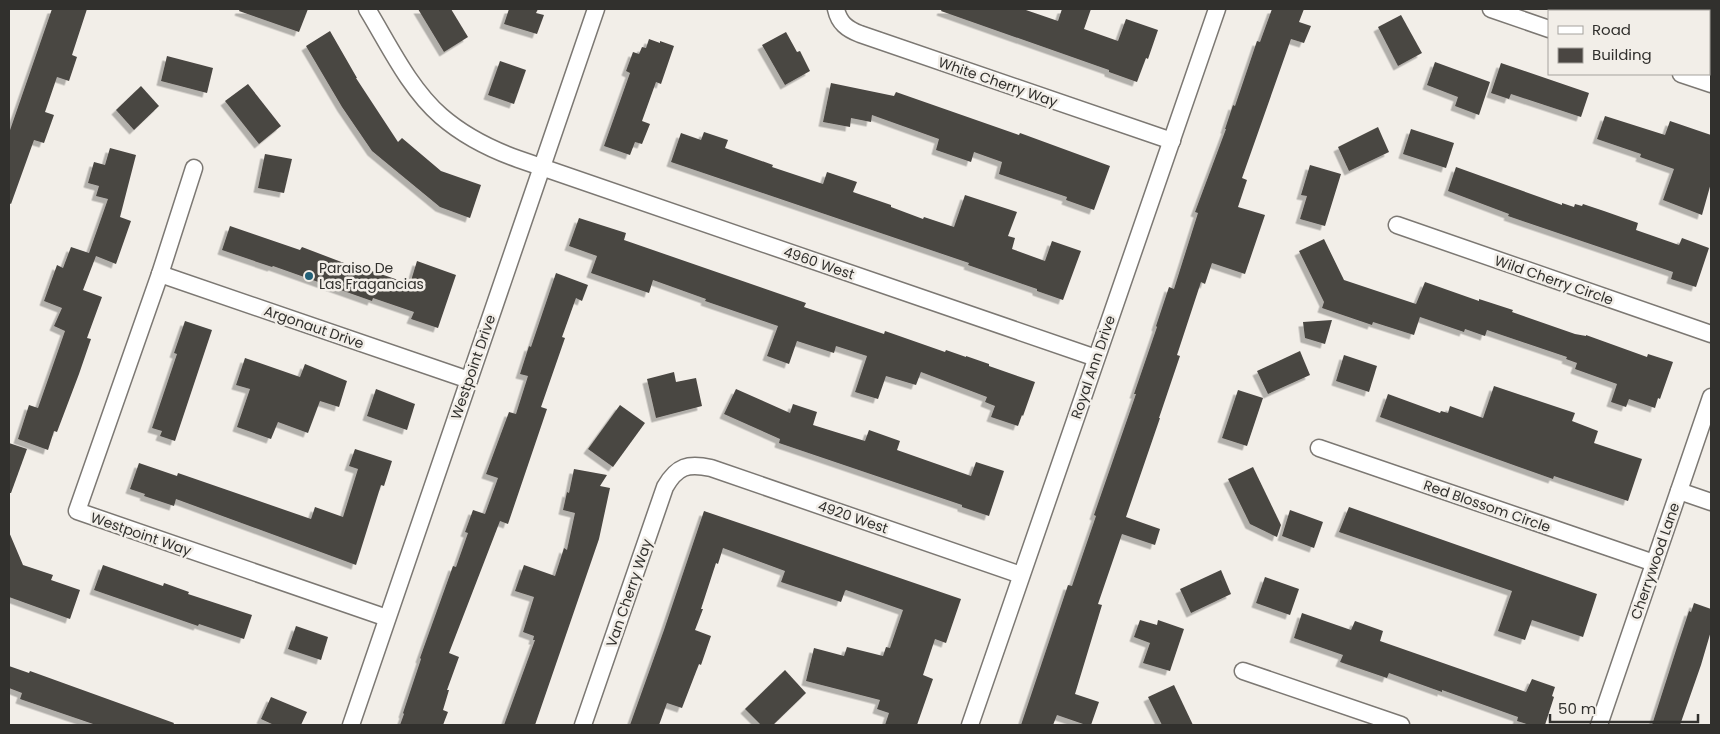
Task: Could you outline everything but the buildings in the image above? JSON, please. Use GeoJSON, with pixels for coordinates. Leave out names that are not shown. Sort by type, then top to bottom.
{"type":"FeatureCollection","features":[{"type":"Feature","properties":{"kind":"street","name":"4960 West"},"geometry":{"type":"LineString","coordinates":[[367,9],[409,78],[424,98],[441,116],[469,137],[484,145],[541,167],[1096,358]]}},
{"type":"Feature","properties":{"kind":"street","name":"Westpoint Drive"},"geometry":{"type":"LineString","coordinates":[[350,725],[596,9]]}},
{"type":"Feature","properties":{"kind":"street","name":"White Cherry Way"},"geometry":{"type":"LineString","coordinates":[[836,9],[838,19],[842,24],[860,34],[1172,141]]}},
{"type":"Feature","properties":{"kind":"street","name":"Royal Ann Drive"},"geometry":{"type":"LineString","coordinates":[[970,725],[1217,9]]}},
{"type":"Feature","properties":{"kind":"street"},"geometry":{"type":"LineString","coordinates":[[1491,9],[1548,28]]}},
{"type":"Feature","properties":{"kind":"street"},"geometry":{"type":"LineString","coordinates":[[1684,75],[1711,84]]}},
{"type":"Feature","properties":{"kind":"street"},"geometry":{"type":"LineString","coordinates":[[160,274],[194,168]]}},
{"type":"Feature","properties":{"kind":"street","name":"Wild Cherry Circle"},"geometry":{"type":"LineString","coordinates":[[1397,225],[1711,334]]}},
{"type":"Feature","properties":{"kind":"street","name":"Argonaut Drive"},"geometry":{"type":"LineString","coordinates":[[160,274],[469,380]]}},
{"type":"Feature","properties":{"kind":"street","name":"Westpoint Way"},"geometry":{"type":"LineString","coordinates":[[160,274],[77,511],[387,618]]}},
{"type":"Feature","properties":{"kind":"street","name":"Cherrywood Lane"},"geometry":{"type":"LineString","coordinates":[[1599,725],[1711,397]]}},
{"type":"Feature","properties":{"kind":"street","name":"Red Blossom Circle"},"geometry":{"type":"LineString","coordinates":[[1319,448],[1654,563]]}},
{"type":"Feature","properties":{"kind":"street","name":"4920 West"},"geometry":{"type":"LineString","coordinates":[[684,467],[693,465],[711,468],[1021,575]]}},
{"type":"Feature","properties":{"kind":"street","name":"Van Cherry Way"},"geometry":{"type":"LineString","coordinates":[[583,725],[665,487],[676,471],[684,467]]}},
{"type":"Feature","properties":{"kind":"street"},"geometry":{"type":"LineString","coordinates":[[1679,491],[1711,502]]}},
{"type":"Feature","properties":{"kind":"street"},"geometry":{"type":"LineString","coordinates":[[1243,671],[1401,725]]}},
{"type":"Feature","properties":{"kind":"place","name":"Paraiso De Las Fragancias"},"geometry":{"type":"Point","coordinates":[309,276]}}]}
